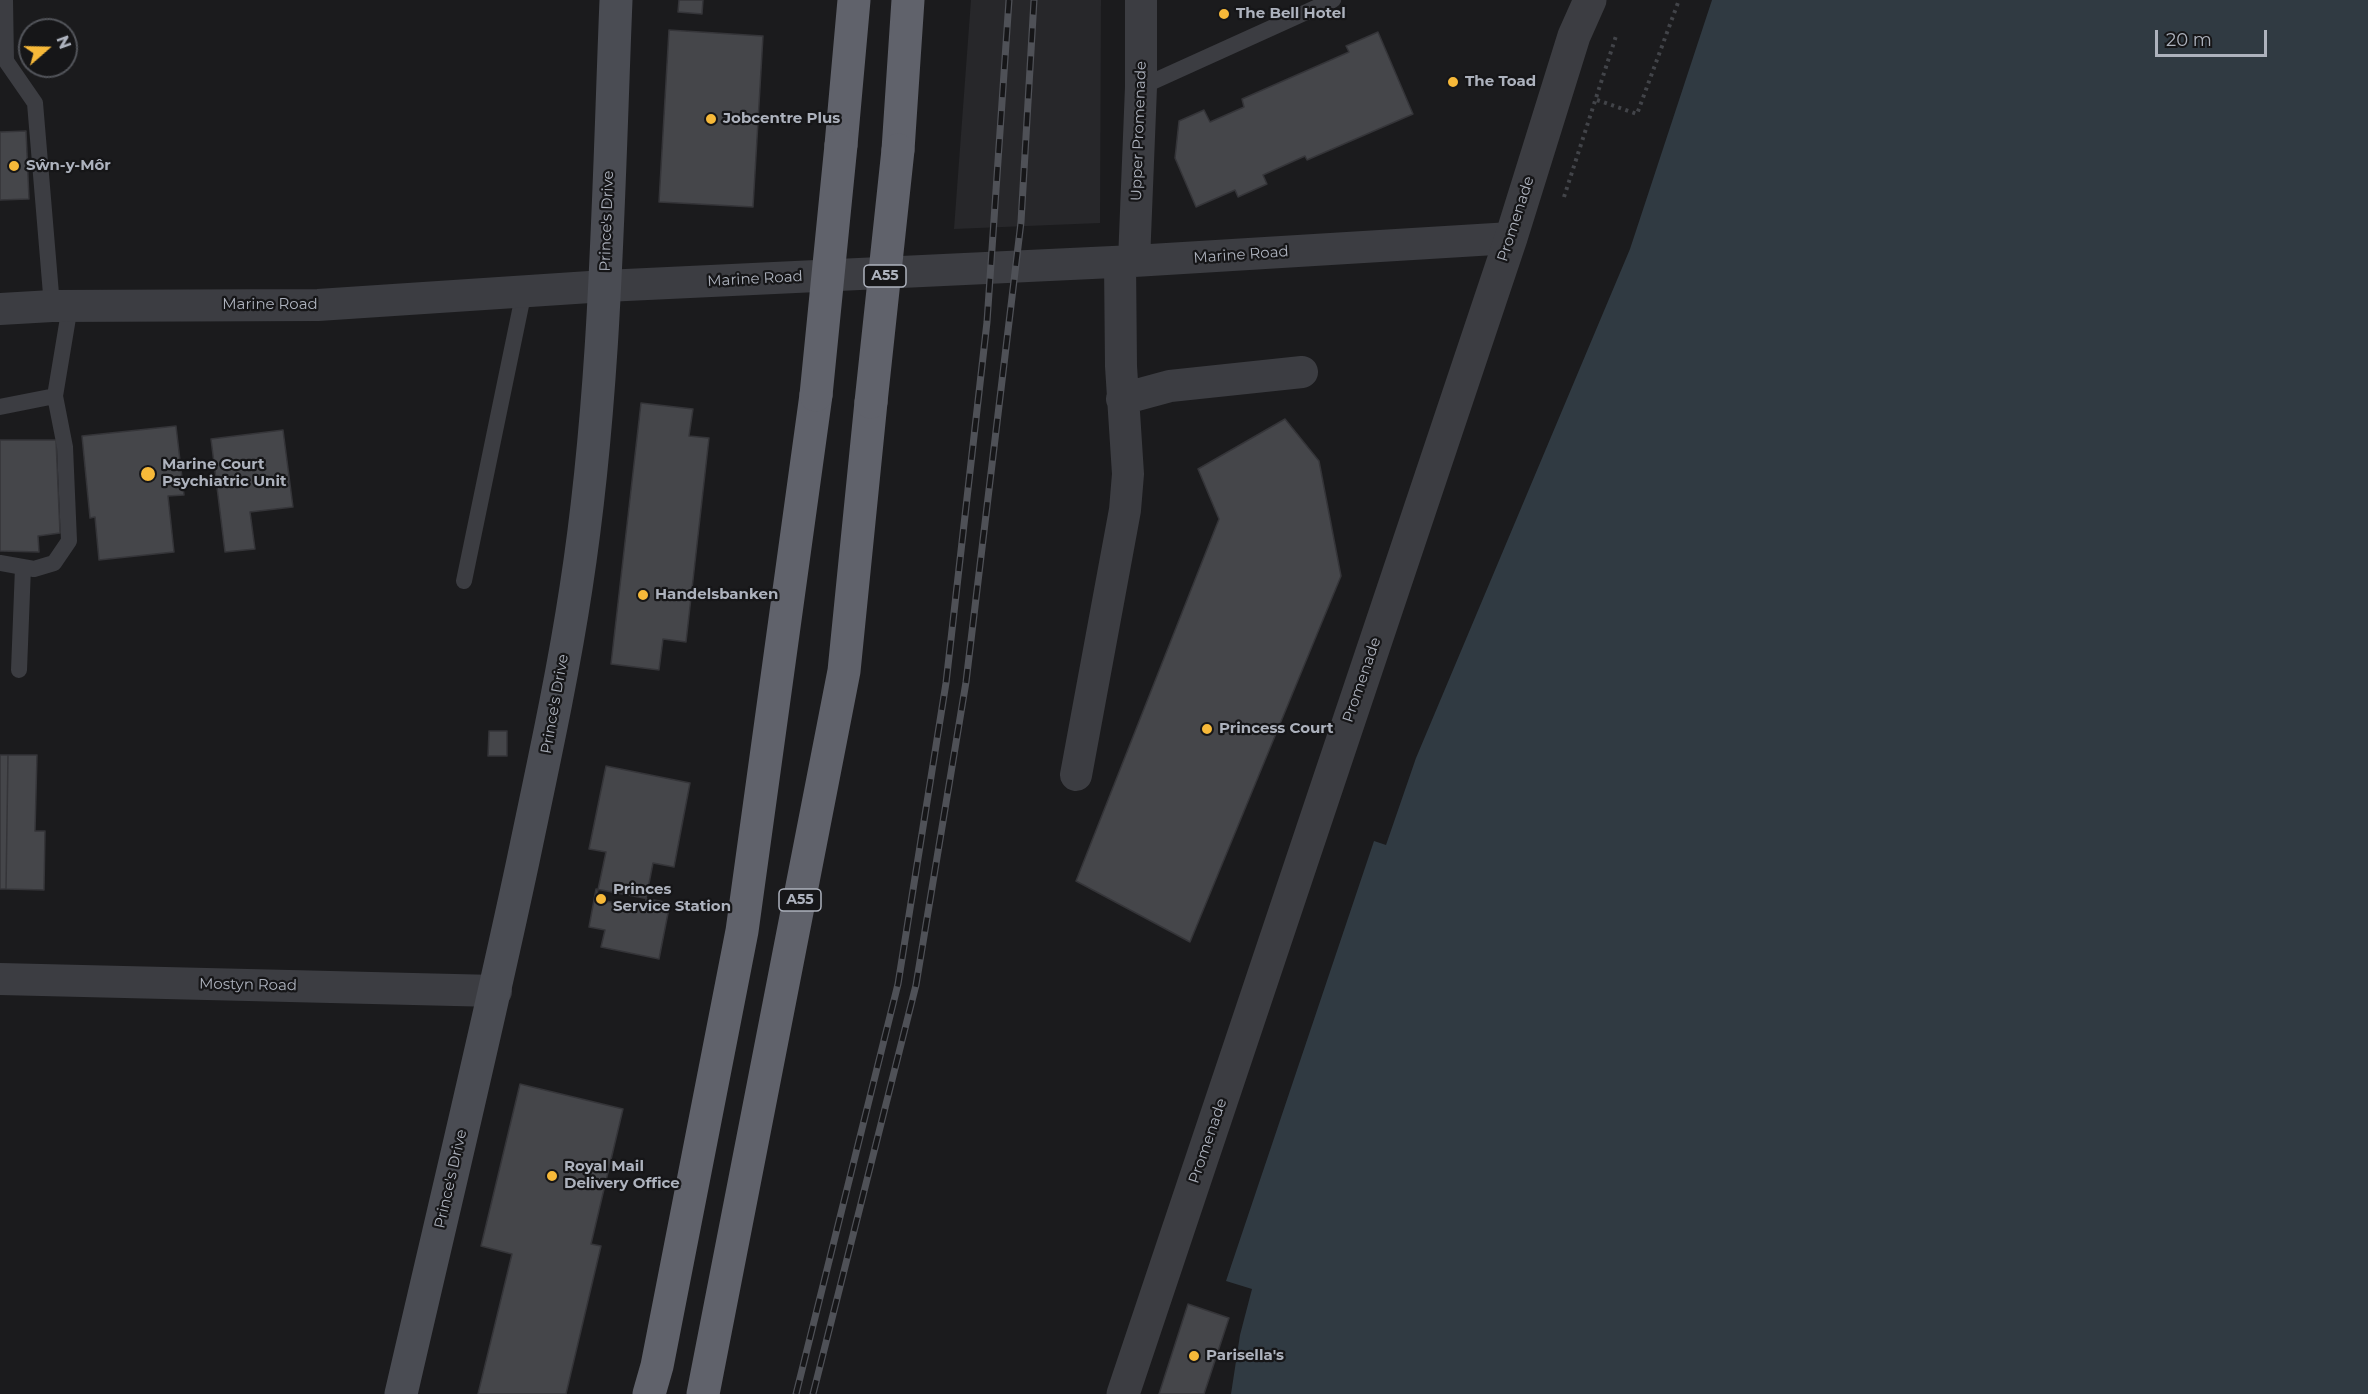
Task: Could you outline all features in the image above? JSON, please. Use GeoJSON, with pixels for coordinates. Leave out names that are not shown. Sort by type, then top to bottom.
{"type":"FeatureCollection","features":[{"type":"Feature","properties":{"kind":"highway","name":"A55"},"geometry":{"type":"LineString","coordinates":[[703,1394],[844,671],[898,150],[908,0]]}},
{"type":"Feature","properties":{"kind":"highway"},"geometry":{"type":"LineString","coordinates":[[649,1394],[659,1354],[742,931],[816,395],[854,3]]}},
{"type":"Feature","properties":{"kind":"main road","name":"Prince's Drive"},"geometry":{"type":"LineString","coordinates":[[401,1394],[495,991],[546,751],[576,587],[593,441],[605,286],[616,0]]}},
{"type":"Feature","properties":{"kind":"street","name":"Upper Promenade"},"geometry":{"type":"LineString","coordinates":[[1076,776],[1125,510],[1128,474],[1122,399],[1127,261],[1141,87],[1141,0]]}},
{"type":"Feature","properties":{"kind":"street","name":"Promenade"},"geometry":{"type":"LineString","coordinates":[[1123,1394],[1510,238],[1574,36],[1590,0]]}},
{"type":"Feature","properties":{"kind":"street","name":"Marine Road"},"geometry":{"type":"LineString","coordinates":[[0,309],[61,306],[318,305],[605,286],[1127,261],[1510,238]]}},
{"type":"Feature","properties":{"kind":"street"},"geometry":{"type":"LineString","coordinates":[[1122,399],[1170,386],[1302,372]]}},
{"type":"Feature","properties":{"kind":"street","name":"Mostyn Road"},"geometry":{"type":"LineString","coordinates":[[0,979],[495,991]]}},
{"type":"Feature","properties":{"kind":"lane"},"geometry":{"type":"LineString","coordinates":[[0,563],[34,569],[54,563],[69,541],[65,447],[55,396],[61,306],[35,103],[6,61],[5,0]]}},
{"type":"Feature","properties":{"kind":"lane"},"geometry":{"type":"LineString","coordinates":[[1141,87],[1333,0]]}},
{"type":"Feature","properties":{"kind":"lane"},"geometry":{"type":"LineString","coordinates":[[464,581],[524,291]]}},
{"type":"Feature","properties":{"kind":"lane"},"geometry":{"type":"LineString","coordinates":[[0,407],[55,396]]}},
{"type":"Feature","properties":{"kind":"lane"},"geometry":{"type":"LineString","coordinates":[[19,670],[23,567]]}},
{"type":"Feature","properties":{"kind":"path"},"geometry":{"type":"LineString","coordinates":[[1597,100],[1637,114],[1679,0]]}},
{"type":"Feature","properties":{"kind":"shaded area"},"geometry":{"type":"Polygon","coordinates":[[[971,0],[1101,0],[1100,223],[954,229],[971,0]]]}},
{"type":"Feature","properties":{"kind":"shaded area"},"geometry":{"type":"Polygon","coordinates":[[[1712,0],[2368,0],[2368,1394],[1231,1394],[1240,1335],[1252,1289],[1226,1281],[1374,841],[1386,845],[1416,758],[1630,249],[1712,0]]]}},
{"type":"Feature","properties":{"kind":"building"},"geometry":{"type":"Polygon","coordinates":[[[679,0],[703,0],[702,14],[678,12],[679,0]]]}},
{"type":"Feature","properties":{"kind":"building","name":"Jobcentre Plus"},"geometry":{"type":"Polygon","coordinates":[[[669,30],[763,36],[753,207],[659,202],[669,30]]]}},
{"type":"Feature","properties":{"kind":"building"},"geometry":{"type":"Polygon","coordinates":[[[1378,32],[1413,114],[1307,160],[1305,156],[1263,175],[1267,184],[1238,197],[1235,190],[1196,207],[1175,158],[1179,121],[1204,110],[1210,122],[1244,107],[1242,99],[1349,52],[1346,46],[1378,32]]]}},
{"type":"Feature","properties":{"kind":"building","name":"Sŵn-y-Môr"},"geometry":{"type":"Polygon","coordinates":[[[26,131],[29,199],[0,200],[0,132],[26,131]]]}},
{"type":"Feature","properties":{"kind":"building"},"geometry":{"type":"Polygon","coordinates":[[[641,403],[693,409],[689,436],[709,438],[686,642],[663,639],[659,670],[611,664],[641,403]]]}},
{"type":"Feature","properties":{"kind":"building","name":"Princess Court"},"geometry":{"type":"Polygon","coordinates":[[[1285,419],[1319,461],[1341,576],[1190,942],[1076,881],[1219,519],[1198,469],[1285,419]]]}},
{"type":"Feature","properties":{"kind":"building"},"geometry":{"type":"Polygon","coordinates":[[[176,426],[184,495],[168,496],[174,552],[99,560],[95,517],[90,518],[82,436],[176,426]]]}},
{"type":"Feature","properties":{"kind":"building"},"geometry":{"type":"Polygon","coordinates":[[[283,430],[293,507],[250,512],[255,549],[225,552],[211,439],[283,430]]]}},
{"type":"Feature","properties":{"kind":"building"},"geometry":{"type":"Polygon","coordinates":[[[0,440],[56,440],[60,533],[38,536],[39,552],[0,551],[0,440]]]}},
{"type":"Feature","properties":{"kind":"building"},"geometry":{"type":"Polygon","coordinates":[[[489,731],[507,731],[507,756],[488,756],[489,731]]]}},
{"type":"Feature","properties":{"kind":"building"},"geometry":{"type":"Polygon","coordinates":[[[0,755],[8,755],[6,889],[0,889],[0,755]]]}},
{"type":"Feature","properties":{"kind":"building"},"geometry":{"type":"Polygon","coordinates":[[[8,755],[37,755],[35,831],[45,831],[44,890],[6,889],[8,755]]]}},
{"type":"Feature","properties":{"kind":"building"},"geometry":{"type":"Polygon","coordinates":[[[606,766],[690,783],[674,867],[653,863],[644,909],[596,899],[606,852],[589,849],[606,766]]]}},
{"type":"Feature","properties":{"kind":"building"},"geometry":{"type":"Polygon","coordinates":[[[596,889],[670,903],[659,959],[601,947],[605,930],[589,927],[596,889]]]}},
{"type":"Feature","properties":{"kind":"building","name":"Royal Mail Delivery Office"},"geometry":{"type":"Polygon","coordinates":[[[520,1084],[623,1109],[591,1244],[601,1246],[566,1394],[478,1394],[512,1254],[481,1246],[520,1084]]]}},
{"type":"Feature","properties":{"kind":"building","name":"Parisella's"},"geometry":{"type":"Polygon","coordinates":[[[1188,1304],[1229,1318],[1204,1394],[1159,1394],[1188,1304]]]}},
{"type":"Feature","properties":{"kind":"railway"},"geometry":{"type":"LineString","coordinates":[[796,1394],[898,984],[946,683],[987,322],[1009,0]]}},
{"type":"Feature","properties":{"kind":"railway"},"geometry":{"type":"LineString","coordinates":[[813,1394],[916,985],[966,682],[1021,222],[1034,0]]}},
{"type":"Feature","properties":{"kind":"place","name":"The Bell Hotel"},"geometry":{"type":"Point","coordinates":[1224,14]}},
{"type":"Feature","properties":{"kind":"place","name":"The Toad"},"geometry":{"type":"Point","coordinates":[1453,82]}},
{"type":"Feature","properties":{"kind":"place","name":"Jobcentre Plus"},"geometry":{"type":"Point","coordinates":[711,119]}},
{"type":"Feature","properties":{"kind":"place","name":"Sŵn-y-Môr"},"geometry":{"type":"Point","coordinates":[14,166]}},
{"type":"Feature","properties":{"kind":"place","name":"Marine Court Psychiatric Unit"},"geometry":{"type":"Point","coordinates":[148,474]}},
{"type":"Feature","properties":{"kind":"place","name":"Handelsbanken"},"geometry":{"type":"Point","coordinates":[643,595]}},
{"type":"Feature","properties":{"kind":"place","name":"Princess Court"},"geometry":{"type":"Point","coordinates":[1207,729]}},
{"type":"Feature","properties":{"kind":"place","name":"Princes Service Station"},"geometry":{"type":"Point","coordinates":[601,899]}},
{"type":"Feature","properties":{"kind":"place","name":"Royal Mail Delivery Office"},"geometry":{"type":"Point","coordinates":[552,1176]}},
{"type":"Feature","properties":{"kind":"place","name":"Parisella's"},"geometry":{"type":"Point","coordinates":[1194,1356]}}]}
